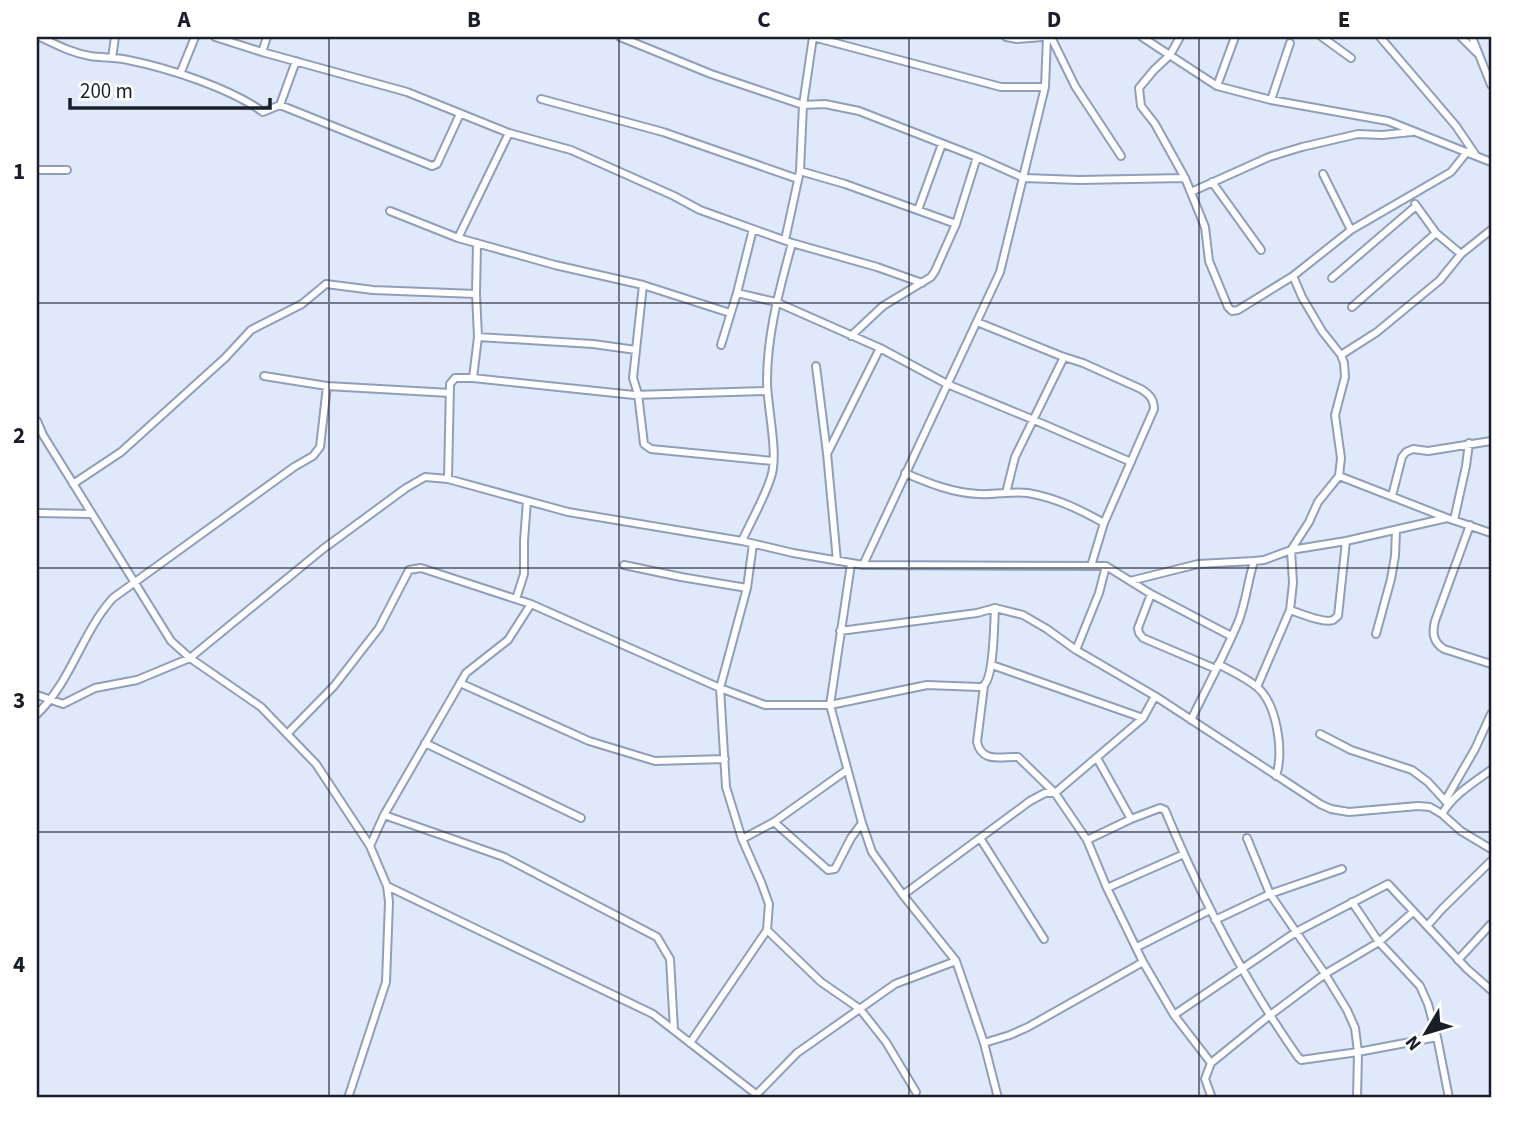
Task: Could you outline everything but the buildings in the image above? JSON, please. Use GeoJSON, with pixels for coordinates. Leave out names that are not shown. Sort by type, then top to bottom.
{"type":"FeatureCollection","features":[{"type":"Feature","properties":{"kind":"street"},"geometry":{"type":"LineString","coordinates":[[40,37],[63,49],[91,56],[127,60],[180,74],[247,100],[262,112],[280,105],[432,166],[437,164],[460,114]]}},
{"type":"Feature","properties":{"kind":"street"},"geometry":{"type":"LineString","coordinates":[[111,58],[115,37]]}},
{"type":"Feature","properties":{"kind":"street"},"geometry":{"type":"LineString","coordinates":[[180,74],[195,37]]}},
{"type":"Feature","properties":{"kind":"street"},"geometry":{"type":"LineString","coordinates":[[215,37],[407,92],[509,133],[572,150],[701,211],[788,242],[877,267],[922,283]]}},
{"type":"Feature","properties":{"kind":"street"},"geometry":{"type":"LineString","coordinates":[[262,52],[267,37]]}},
{"type":"Feature","properties":{"kind":"street"},"geometry":{"type":"LineString","coordinates":[[620,37],[711,74],[803,105],[825,104],[859,111],[1024,178],[1185,178]]}},
{"type":"Feature","properties":{"kind":"street"},"geometry":{"type":"LineString","coordinates":[[741,541],[772,476],[774,461],[767,391],[769,345],[799,175],[803,105],[813,37],[1001,87],[1045,87]]}},
{"type":"Feature","properties":{"kind":"street"},"geometry":{"type":"LineString","coordinates":[[1006,37],[1047,37]]}},
{"type":"Feature","properties":{"kind":"street"},"geometry":{"type":"LineString","coordinates":[[863,565],[1000,272],[1045,87],[1047,37]]}},
{"type":"Feature","properties":{"kind":"street"},"geometry":{"type":"LineString","coordinates":[[1047,37],[1121,156]]}},
{"type":"Feature","properties":{"kind":"street"},"geometry":{"type":"LineString","coordinates":[[1142,37],[1217,86],[1271,100],[1388,121],[1491,162]]}},
{"type":"Feature","properties":{"kind":"street"},"geometry":{"type":"LineString","coordinates":[[1180,37],[1170,55],[1139,88],[1141,106],[1155,124],[1185,178],[1205,226],[1209,261],[1232,311],[1238,310],[1293,276],[1351,230],[1451,172],[1467,152]]}},
{"type":"Feature","properties":{"kind":"street"},"geometry":{"type":"LineString","coordinates":[[1217,86],[1235,37]]}},
{"type":"Feature","properties":{"kind":"street"},"geometry":{"type":"LineString","coordinates":[[1322,37],[1351,58]]}},
{"type":"Feature","properties":{"kind":"street"},"geometry":{"type":"LineString","coordinates":[[1380,37],[1456,126],[1476,156]]}},
{"type":"Feature","properties":{"kind":"street"},"geometry":{"type":"LineString","coordinates":[[1461,37],[1480,57]]}},
{"type":"Feature","properties":{"kind":"street"},"geometry":{"type":"LineString","coordinates":[[1472,37],[1491,85]]}},
{"type":"Feature","properties":{"kind":"street"},"geometry":{"type":"LineString","coordinates":[[1271,100],[1290,43]]}},
{"type":"Feature","properties":{"kind":"street"},"geometry":{"type":"LineString","coordinates":[[280,105],[296,61]]}},
{"type":"Feature","properties":{"kind":"street"},"geometry":{"type":"LineString","coordinates":[[541,99],[663,132],[799,175],[845,184],[956,224]]}},
{"type":"Feature","properties":{"kind":"street"},"geometry":{"type":"LineString","coordinates":[[1357,134],[1363,117]]}},
{"type":"Feature","properties":{"kind":"street"},"geometry":{"type":"LineString","coordinates":[[1191,192],[1269,157],[1302,147],[1357,134],[1414,132]]}},
{"type":"Feature","properties":{"kind":"street"},"geometry":{"type":"LineString","coordinates":[[458,238],[509,133]]}},
{"type":"Feature","properties":{"kind":"street"},"geometry":{"type":"LineString","coordinates":[[918,210],[942,144]]}},
{"type":"Feature","properties":{"kind":"street"},"geometry":{"type":"LineString","coordinates":[[851,336],[883,306],[931,278],[956,224],[977,157]]}},
{"type":"Feature","properties":{"kind":"street"},"geometry":{"type":"LineString","coordinates":[[37,170],[67,170]]}},
{"type":"Feature","properties":{"kind":"street"},"geometry":{"type":"LineString","coordinates":[[1323,174],[1351,230]]}},
{"type":"Feature","properties":{"kind":"street"},"geometry":{"type":"LineString","coordinates":[[1212,182],[1261,250]]}},
{"type":"Feature","properties":{"kind":"street"},"geometry":{"type":"LineString","coordinates":[[1410,197],[1436,233],[1461,254]]}},
{"type":"Feature","properties":{"kind":"street"},"geometry":{"type":"LineString","coordinates":[[1332,278],[1416,205]]}},
{"type":"Feature","properties":{"kind":"street"},"geometry":{"type":"LineString","coordinates":[[390,211],[458,238],[555,265],[643,285],[730,313]]}},
{"type":"Feature","properties":{"kind":"street"},"geometry":{"type":"LineString","coordinates":[[722,345],[753,229]]}},
{"type":"Feature","properties":{"kind":"street"},"geometry":{"type":"LineString","coordinates":[[1341,355],[1377,332],[1440,280],[1461,254],[1491,230]]}},
{"type":"Feature","properties":{"kind":"street"},"geometry":{"type":"LineString","coordinates":[[1352,307],[1436,233]]}},
{"type":"Feature","properties":{"kind":"street"},"geometry":{"type":"LineString","coordinates":[[474,378],[478,337],[477,243]]}},
{"type":"Feature","properties":{"kind":"street"},"geometry":{"type":"LineString","coordinates":[[1257,687],[1290,610],[1293,583],[1291,550],[1318,502],[1339,476],[1341,458],[1335,415],[1345,377],[1344,363],[1302,297],[1293,276]]}},
{"type":"Feature","properties":{"kind":"street"},"geometry":{"type":"LineString","coordinates":[[73,484],[121,452],[225,358],[251,330],[302,304],[326,284],[373,290],[476,293]]}},
{"type":"Feature","properties":{"kind":"street"},"geometry":{"type":"LineString","coordinates":[[643,285],[633,377],[638,394],[644,444],[651,449],[774,461]]}},
{"type":"Feature","properties":{"kind":"street"},"geometry":{"type":"LineString","coordinates":[[737,293],[776,302],[880,348],[947,384],[1131,462]]}},
{"type":"Feature","properties":{"kind":"street"},"geometry":{"type":"LineString","coordinates":[[977,322],[1083,363],[1141,389],[1154,403],[1154,409],[1104,523],[1091,566]]}},
{"type":"Feature","properties":{"kind":"street"},"geometry":{"type":"LineString","coordinates":[[478,337],[636,349]]}},
{"type":"Feature","properties":{"kind":"street"},"geometry":{"type":"LineString","coordinates":[[827,453],[880,348]]}},
{"type":"Feature","properties":{"kind":"street"},"geometry":{"type":"LineString","coordinates":[[1006,493],[1014,457],[1064,357]]}},
{"type":"Feature","properties":{"kind":"street"},"geometry":{"type":"LineString","coordinates":[[816,366],[837,561]]}},
{"type":"Feature","properties":{"kind":"street"},"geometry":{"type":"LineString","coordinates":[[264,376],[327,386],[450,393]]}},
{"type":"Feature","properties":{"kind":"street"},"geometry":{"type":"LineString","coordinates":[[448,479],[450,384],[455,378],[638,394],[767,391]]}},
{"type":"Feature","properties":{"kind":"street"},"geometry":{"type":"LineString","coordinates":[[37,714],[51,701],[100,613],[113,598],[313,456],[320,447],[327,386]]}},
{"type":"Feature","properties":{"kind":"street"},"geometry":{"type":"LineString","coordinates":[[37,421],[133,583],[171,641],[190,658],[261,707],[316,764],[370,846],[387,886],[389,902],[386,982],[348,1098]]}},
{"type":"Feature","properties":{"kind":"street"},"geometry":{"type":"LineString","coordinates":[[1392,496],[1402,457],[1406,452],[1412,449],[1428,451],[1491,441]]}},
{"type":"Feature","properties":{"kind":"street"},"geometry":{"type":"LineString","coordinates":[[1451,519],[1466,466],[1469,443]]}},
{"type":"Feature","properties":{"kind":"street"},"geometry":{"type":"LineString","coordinates":[[905,473],[957,491],[976,494],[1024,493],[1056,499],[1104,523]]}},
{"type":"Feature","properties":{"kind":"street"},"geometry":{"type":"LineString","coordinates":[[1339,476],[1491,533]]}},
{"type":"Feature","properties":{"kind":"street"},"geometry":{"type":"LineString","coordinates":[[37,695],[63,704],[96,688],[137,680],[190,658],[323,549],[425,477],[448,479],[568,512],[741,541],[851,564],[1106,566],[1151,594],[1231,636]]}},
{"type":"Feature","properties":{"kind":"street"},"geometry":{"type":"LineString","coordinates":[[516,599],[524,574],[527,501]]}},
{"type":"Feature","properties":{"kind":"street"},"geometry":{"type":"LineString","coordinates":[[37,513],[91,513]]}},
{"type":"Feature","properties":{"kind":"street"},"geometry":{"type":"LineString","coordinates":[[1130,581],[1198,564],[1264,560],[1291,550],[1451,519]]}},
{"type":"Feature","properties":{"kind":"street"},"geometry":{"type":"LineString","coordinates":[[1470,525],[1433,630],[1438,645],[1444,649],[1491,664]]}},
{"type":"Feature","properties":{"kind":"street"},"geometry":{"type":"LineString","coordinates":[[1376,634],[1391,579],[1395,556],[1395,530]]}},
{"type":"Feature","properties":{"kind":"street"},"geometry":{"type":"LineString","coordinates":[[1290,610],[1331,621],[1338,616],[1346,541]]}},
{"type":"Feature","properties":{"kind":"street"},"geometry":{"type":"LineString","coordinates":[[690,1043],[767,930],[769,904],[742,839],[726,787],[720,688],[747,588],[753,544]]}},
{"type":"Feature","properties":{"kind":"street"},"geometry":{"type":"LineString","coordinates":[[1191,720],[1238,621],[1254,561]]}},
{"type":"Feature","properties":{"kind":"street"},"geometry":{"type":"LineString","coordinates":[[851,564],[830,705],[847,770],[872,852],[957,961],[984,1043],[998,1098]]}},
{"type":"Feature","properties":{"kind":"street"},"geometry":{"type":"LineString","coordinates":[[624,565],[747,588]]}},
{"type":"Feature","properties":{"kind":"street"},"geometry":{"type":"LineString","coordinates":[[1076,650],[1099,593],[1106,566]]}},
{"type":"Feature","properties":{"kind":"street"},"geometry":{"type":"LineString","coordinates":[[287,734],[334,685],[379,628],[409,570],[421,568],[531,604],[720,688],[765,705],[830,705],[927,685],[984,686]]}},
{"type":"Feature","properties":{"kind":"street"},"geometry":{"type":"LineString","coordinates":[[1151,594],[1139,628],[1143,638],[1238,674],[1265,696],[1276,723],[1280,753],[1276,776]]}},
{"type":"Feature","properties":{"kind":"street"},"geometry":{"type":"LineString","coordinates":[[370,846],[384,815],[466,673],[508,640],[531,604]]}},
{"type":"Feature","properties":{"kind":"street"},"geometry":{"type":"LineString","coordinates":[[840,631],[977,613],[995,608],[1023,615],[1076,650],[1155,696],[1320,804],[1349,812],[1430,807],[1461,831],[1491,849]]}},
{"type":"Feature","properties":{"kind":"street"},"geometry":{"type":"LineString","coordinates":[[995,608],[992,665],[984,686],[978,748],[983,754],[993,758],[1018,757],[1055,793],[1087,840],[1143,962],[1174,1015],[1210,1063]]}},
{"type":"Feature","properties":{"kind":"street"},"geometry":{"type":"LineString","coordinates":[[992,665],[1143,718]]}},
{"type":"Feature","properties":{"kind":"street"},"geometry":{"type":"LineString","coordinates":[[460,683],[589,741],[655,761],[725,759]]}},
{"type":"Feature","properties":{"kind":"street"},"geometry":{"type":"LineString","coordinates":[[903,895],[1030,801],[1045,793],[1055,793],[1143,718],[1155,696]]}},
{"type":"Feature","properties":{"kind":"street"},"geometry":{"type":"LineString","coordinates":[[1442,814],[1491,714]]}},
{"type":"Feature","properties":{"kind":"street"},"geometry":{"type":"LineString","coordinates":[[1320,734],[1351,750],[1412,770],[1447,802]]}},
{"type":"Feature","properties":{"kind":"street"},"geometry":{"type":"LineString","coordinates":[[425,743],[581,818]]}},
{"type":"Feature","properties":{"kind":"street"},"geometry":{"type":"LineString","coordinates":[[1097,758],[1131,819]]}},
{"type":"Feature","properties":{"kind":"street"},"geometry":{"type":"LineString","coordinates":[[742,839],[774,822],[847,770]]}},
{"type":"Feature","properties":{"kind":"street"},"geometry":{"type":"LineString","coordinates":[[1447,802],[1491,770]]}},
{"type":"Feature","properties":{"kind":"street"},"geometry":{"type":"LineString","coordinates":[[1087,840],[1131,819],[1163,808],[1210,910],[1242,970],[1269,1016],[1301,1060],[1437,1037]]}},
{"type":"Feature","properties":{"kind":"street"},"geometry":{"type":"LineString","coordinates":[[384,815],[504,857],[657,937],[670,958],[674,1030]]}},
{"type":"Feature","properties":{"kind":"street"},"geometry":{"type":"LineString","coordinates":[[774,822],[828,870],[835,869],[862,822]]}},
{"type":"Feature","properties":{"kind":"street"},"geometry":{"type":"LineString","coordinates":[[980,838],[1044,939]]}},
{"type":"Feature","properties":{"kind":"street"},"geometry":{"type":"LineString","coordinates":[[1247,838],[1270,894],[1325,974],[1355,1028],[1358,1052],[1357,1098]]}},
{"type":"Feature","properties":{"kind":"street"},"geometry":{"type":"LineString","coordinates":[[1107,888],[1184,854]]}},
{"type":"Feature","properties":{"kind":"street"},"geometry":{"type":"LineString","coordinates":[[1427,926],[1491,861]]}},
{"type":"Feature","properties":{"kind":"street"},"geometry":{"type":"LineString","coordinates":[[1215,920],[1270,894],[1342,869]]}},
{"type":"Feature","properties":{"kind":"street"},"geometry":{"type":"LineString","coordinates":[[1174,1015],[1296,932],[1388,884],[1458,960],[1491,990]]}},
{"type":"Feature","properties":{"kind":"street"},"geometry":{"type":"LineString","coordinates":[[387,886],[653,1014],[758,1097],[797,1054],[895,984],[957,961]]}},
{"type":"Feature","properties":{"kind":"street"},"geometry":{"type":"LineString","coordinates":[[1352,902],[1379,942],[1420,986],[1428,1003],[1437,1037],[1449,1098]]}},
{"type":"Feature","properties":{"kind":"street"},"geometry":{"type":"LineString","coordinates":[[1137,947],[1210,910]]}},
{"type":"Feature","properties":{"kind":"street"},"geometry":{"type":"LineString","coordinates":[[1212,1098],[1205,1079],[1210,1063],[1325,974],[1379,942],[1413,912]]}},
{"type":"Feature","properties":{"kind":"street"},"geometry":{"type":"LineString","coordinates":[[1458,960],[1491,924]]}},
{"type":"Feature","properties":{"kind":"street"},"geometry":{"type":"LineString","coordinates":[[767,930],[821,982],[860,1009],[886,1042],[916,1092]]}},
{"type":"Feature","properties":{"kind":"street"},"geometry":{"type":"LineString","coordinates":[[984,1043],[1028,1027],[1143,962]]}}]}
